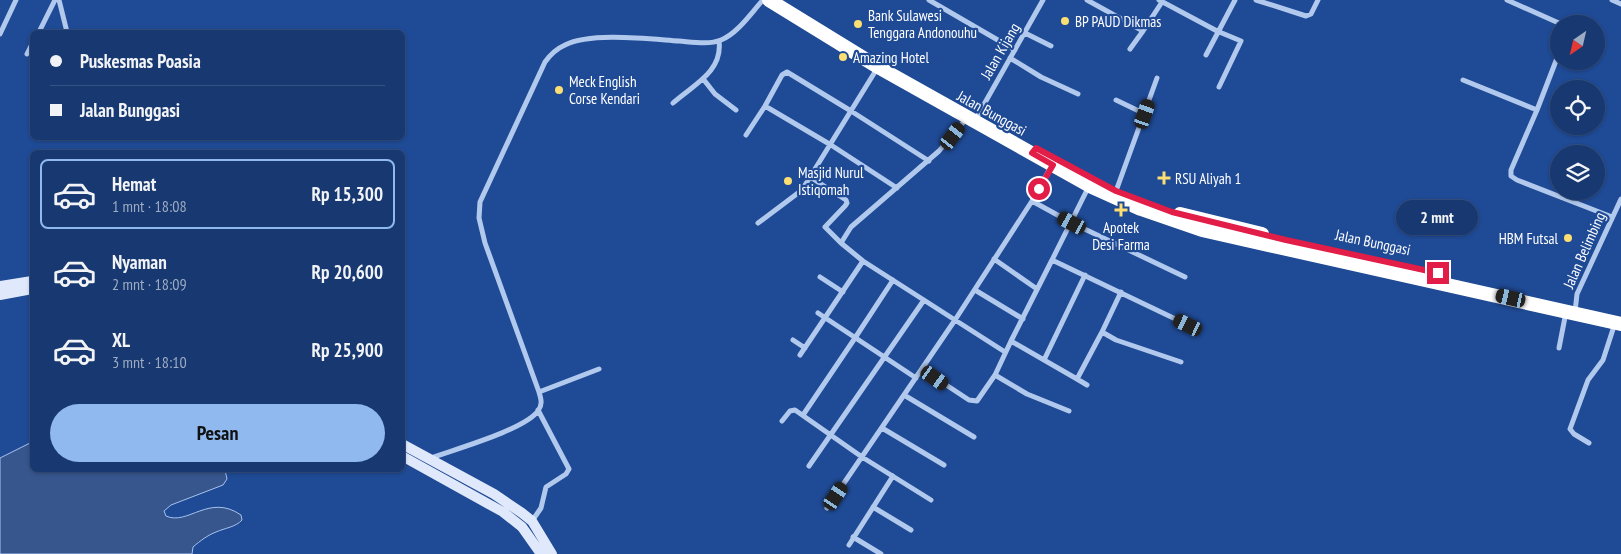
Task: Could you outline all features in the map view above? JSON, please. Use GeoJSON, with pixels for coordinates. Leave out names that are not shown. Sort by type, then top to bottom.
{"type":"FeatureCollection","features":[{"type":"Feature","properties":{"kind":"highway","name":"Jalan Bunggasi"},"geometry":{"type":"LineString","coordinates":[[769,0],[878,67],[1034,150],[1116,191],[1210,226]]}},
{"type":"Feature","properties":{"kind":"highway","name":"Jalan Bunggasi"},"geometry":{"type":"LineString","coordinates":[[782,0],[972,116]]}},
{"type":"Feature","properties":{"kind":"highway","name":"Jalan Bunggasi"},"geometry":{"type":"LineString","coordinates":[[1034,150],[1053,165],[1090,186],[1141,209],[1285,245],[1619,320]]}},
{"type":"Feature","properties":{"kind":"street"},"geometry":{"type":"LineString","coordinates":[[0,34],[16,0]]}},
{"type":"Feature","properties":{"kind":"street"},"geometry":{"type":"LineString","coordinates":[[40,30],[55,0]]}},
{"type":"Feature","properties":{"kind":"street"},"geometry":{"type":"LineString","coordinates":[[59,0],[66,30]]}},
{"type":"Feature","properties":{"kind":"street"},"geometry":{"type":"LineString","coordinates":[[430,459],[518,425],[538,410],[541,403],[539,392],[480,229],[478,210],[485,188],[545,62],[551,54],[565,44],[589,39],[719,41],[730,34],[763,0]]}},
{"type":"Feature","properties":{"kind":"street"},"geometry":{"type":"LineString","coordinates":[[929,0],[1015,50]]}},
{"type":"Feature","properties":{"kind":"street","name":"Jalan Kijang"},"geometry":{"type":"LineString","coordinates":[[841,243],[851,227],[929,161],[972,116],[1015,50],[1043,0]]}},
{"type":"Feature","properties":{"kind":"street"},"geometry":{"type":"LineString","coordinates":[[1087,0],[1143,31]]}},
{"type":"Feature","properties":{"kind":"street"},"geometry":{"type":"LineString","coordinates":[[1206,55],[1234,0]]}},
{"type":"Feature","properties":{"kind":"street"},"geometry":{"type":"LineString","coordinates":[[1256,0],[1306,16],[1311,14],[1318,0]]}},
{"type":"Feature","properties":{"kind":"street"},"geometry":{"type":"LineString","coordinates":[[1507,0],[1550,19]]}},
{"type":"Feature","properties":{"kind":"street"},"geometry":{"type":"LineString","coordinates":[[1612,0],[1621,4]]}},
{"type":"Feature","properties":{"kind":"street"},"geometry":{"type":"LineString","coordinates":[[1130,48],[1143,31],[1160,1],[1217,32],[1239,40],[1241,43],[1219,87]]}},
{"type":"Feature","properties":{"kind":"street"},"geometry":{"type":"LineString","coordinates":[[1025,33],[1051,46]]}},
{"type":"Feature","properties":{"kind":"street"},"geometry":{"type":"LineString","coordinates":[[673,103],[693,86],[704,80],[719,54],[719,41]]}},
{"type":"Feature","properties":{"kind":"street"},"geometry":{"type":"LineString","coordinates":[[27,54],[30,48]]}},
{"type":"Feature","properties":{"kind":"street"},"geometry":{"type":"LineString","coordinates":[[1010,58],[1041,77],[1078,94]]}},
{"type":"Feature","properties":{"kind":"street"},"geometry":{"type":"LineString","coordinates":[[758,223],[799,193],[831,145],[878,67]]}},
{"type":"Feature","properties":{"kind":"street"},"geometry":{"type":"LineString","coordinates":[[1552,70],[1511,170],[1511,176],[1612,217]]}},
{"type":"Feature","properties":{"kind":"street"},"geometry":{"type":"LineString","coordinates":[[746,135],[782,75],[786,72],[929,161]]}},
{"type":"Feature","properties":{"kind":"street"},"geometry":{"type":"LineString","coordinates":[[1116,191],[1157,78]]}},
{"type":"Feature","properties":{"kind":"street"},"geometry":{"type":"LineString","coordinates":[[704,80],[715,94],[736,110]]}},
{"type":"Feature","properties":{"kind":"street"},"geometry":{"type":"LineString","coordinates":[[1463,80],[1537,110]]}},
{"type":"Feature","properties":{"kind":"street"},"geometry":{"type":"LineString","coordinates":[[1116,100],[1145,114]]}},
{"type":"Feature","properties":{"kind":"street"},"geometry":{"type":"LineString","coordinates":[[765,106],[831,145],[897,188]]}},
{"type":"Feature","properties":{"kind":"street"},"geometry":{"type":"LineString","coordinates":[[827,508],[975,290],[1053,165]]}},
{"type":"Feature","properties":{"kind":"street"},"geometry":{"type":"LineString","coordinates":[[810,177],[846,200],[846,206],[825,227],[841,243],[863,261],[1005,352]]}},
{"type":"Feature","properties":{"kind":"street"},"geometry":{"type":"LineString","coordinates":[[922,369],[975,402],[981,397],[995,375],[1090,186]]}},
{"type":"Feature","properties":{"kind":"street","name":"Jalan Belimbing"},"geometry":{"type":"LineString","coordinates":[[1559,348],[1577,294],[1621,199]]}},
{"type":"Feature","properties":{"kind":"street"},"geometry":{"type":"LineString","coordinates":[[1032,201],[1072,223],[1185,276]]}},
{"type":"Feature","properties":{"kind":"street"},"geometry":{"type":"LineString","coordinates":[[994,259],[1037,289]]}},
{"type":"Feature","properties":{"kind":"street"},"geometry":{"type":"LineString","coordinates":[[1052,260],[1188,325]]}},
{"type":"Feature","properties":{"kind":"street"},"geometry":{"type":"LineString","coordinates":[[800,355],[863,261]]}},
{"type":"Feature","properties":{"kind":"street"},"geometry":{"type":"LineString","coordinates":[[1044,360],[1085,275]]}},
{"type":"Feature","properties":{"kind":"street"},"geometry":{"type":"LineString","coordinates":[[820,277],[843,292]]}},
{"type":"Feature","properties":{"kind":"street"},"geometry":{"type":"LineString","coordinates":[[803,415],[893,280]]}},
{"type":"Feature","properties":{"kind":"street"},"geometry":{"type":"LineString","coordinates":[[0,286],[30,281]]}},
{"type":"Feature","properties":{"kind":"street"},"geometry":{"type":"LineString","coordinates":[[0,295],[30,289]]}},
{"type":"Feature","properties":{"kind":"street"},"geometry":{"type":"LineString","coordinates":[[975,290],[1023,320]]}},
{"type":"Feature","properties":{"kind":"street"},"geometry":{"type":"LineString","coordinates":[[1077,379],[1121,292]]}},
{"type":"Feature","properties":{"kind":"street"},"geometry":{"type":"LineString","coordinates":[[809,466],[924,300]]}},
{"type":"Feature","properties":{"kind":"street"},"geometry":{"type":"LineString","coordinates":[[818,314],[916,378]]}},
{"type":"Feature","properties":{"kind":"street"},"geometry":{"type":"LineString","coordinates":[[1589,443],[1574,434],[1570,429],[1588,380],[1603,360],[1619,320]]}},
{"type":"Feature","properties":{"kind":"street"},"geometry":{"type":"LineString","coordinates":[[1102,332],[1116,340],[1181,362]]}},
{"type":"Feature","properties":{"kind":"street"},"geometry":{"type":"LineString","coordinates":[[793,340],[805,348]]}},
{"type":"Feature","properties":{"kind":"street"},"geometry":{"type":"LineString","coordinates":[[1011,341],[1087,384]]}},
{"type":"Feature","properties":{"kind":"street"},"geometry":{"type":"LineString","coordinates":[[539,392],[599,369]]}},
{"type":"Feature","properties":{"kind":"street"},"geometry":{"type":"LineString","coordinates":[[995,375],[1027,394],[1069,411]]}},
{"type":"Feature","properties":{"kind":"street"},"geometry":{"type":"LineString","coordinates":[[904,395],[974,437]]}},
{"type":"Feature","properties":{"kind":"street"},"geometry":{"type":"LineString","coordinates":[[532,521],[541,508],[546,487],[566,474],[569,469],[538,410]]}},
{"type":"Feature","properties":{"kind":"street"},"geometry":{"type":"LineString","coordinates":[[782,421],[791,410],[795,410],[931,500]]}},
{"type":"Feature","properties":{"kind":"street"},"geometry":{"type":"LineString","coordinates":[[882,428],[944,465]]}},
{"type":"Feature","properties":{"kind":"street"},"geometry":{"type":"LineString","coordinates":[[405,446],[494,494],[532,521],[552,554]]}},
{"type":"Feature","properties":{"kind":"street"},"geometry":{"type":"LineString","coordinates":[[405,458],[503,512],[522,527],[541,554]]}},
{"type":"Feature","properties":{"kind":"street"},"geometry":{"type":"LineString","coordinates":[[849,545],[893,476]]}},
{"type":"Feature","properties":{"kind":"street"},"geometry":{"type":"LineString","coordinates":[[873,507],[911,530]]}},
{"type":"Feature","properties":{"kind":"street"},"geometry":{"type":"LineString","coordinates":[[853,537],[881,554]]}},
{"type":"Feature","properties":{"kind":"water"},"geometry":{"type":"Polygon","coordinates":[[[30,443],[30,472],[225,472],[227,479],[223,485],[171,505],[164,511],[166,516],[174,518],[219,507],[229,509],[241,515],[242,520],[234,526],[204,538],[193,547],[192,554],[0,554],[0,458],[30,443]]]}},
{"type":"Feature","properties":{"kind":"place","name":"BP PAUD Dikmas"},"geometry":{"type":"Point","coordinates":[1065,21]}},
{"type":"Feature","properties":{"kind":"place","name":"Bank Sulawesi Tenggara Andonouhu"},"geometry":{"type":"Point","coordinates":[858,24]}},
{"type":"Feature","properties":{"kind":"place","name":"Amazing Hotel"},"geometry":{"type":"Point","coordinates":[843,57]}},
{"type":"Feature","properties":{"kind":"place","name":"Meck English Corse Kendari"},"geometry":{"type":"Point","coordinates":[559,90]}},
{"type":"Feature","properties":{"kind":"place","name":"RSU Aliyah 1"},"geometry":{"type":"Point","coordinates":[1164,178]}},
{"type":"Feature","properties":{"kind":"place","name":"Masjid Nurul Istiqomah"},"geometry":{"type":"Point","coordinates":[788,181]}},
{"type":"Feature","properties":{"kind":"place","name":"Apotek Desi Farma"},"geometry":{"type":"Point","coordinates":[1121,210]}},
{"type":"Feature","properties":{"kind":"place","name":"HBM Futsal"},"geometry":{"type":"Point","coordinates":[1568,238]}},
{"type":"Feature","properties":{"kind":"route"},"geometry":{"type":"LineString","coordinates":[[1039,189],[1053,165],[1032,153],[1036,148],[1116,191],[1172,212],[1286,240],[1438,273]]}}]}
